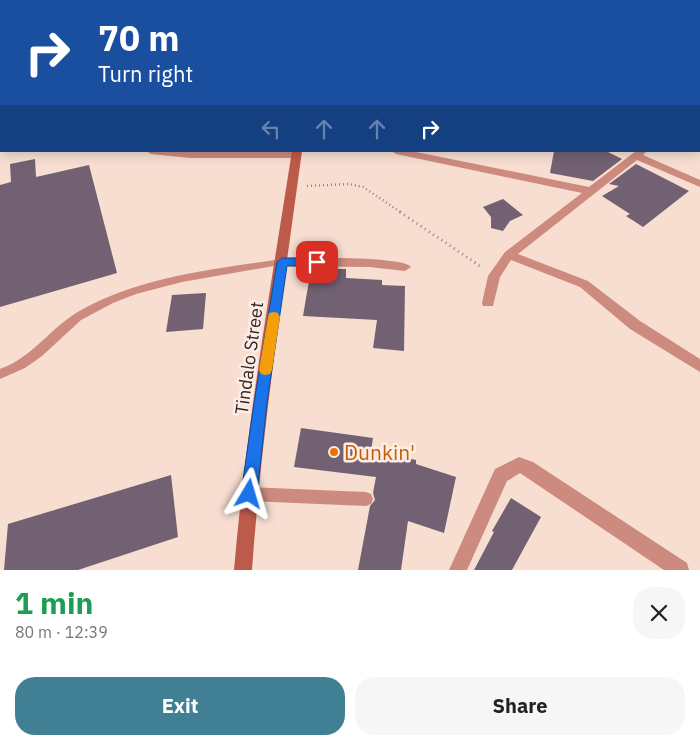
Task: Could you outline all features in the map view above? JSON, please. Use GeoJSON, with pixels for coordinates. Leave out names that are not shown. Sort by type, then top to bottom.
{"type":"FeatureCollection","features":[{"type":"Feature","properties":{"kind":"main road","name":"Tindalo Street"},"geometry":{"type":"LineString","coordinates":[[244,570],[249,494],[260,403],[282,262],[296,153]]}},
{"type":"Feature","properties":{"kind":"street"},"geometry":{"type":"LineString","coordinates":[[171,152],[296,153]]}},
{"type":"Feature","properties":{"kind":"street"},"geometry":{"type":"LineString","coordinates":[[401,152],[590,191]]}},
{"type":"Feature","properties":{"kind":"street"},"geometry":{"type":"LineString","coordinates":[[488,303],[494,276],[509,255],[639,154],[700,184]]}},
{"type":"Feature","properties":{"kind":"street"},"geometry":{"type":"LineString","coordinates":[[509,255],[584,284],[635,324],[700,366]]}},
{"type":"Feature","properties":{"kind":"street"},"geometry":{"type":"LineString","coordinates":[[282,262],[369,263],[405,267]]}},
{"type":"Feature","properties":{"kind":"street"},"geometry":{"type":"LineString","coordinates":[[458,570],[501,475],[519,465],[527,468],[680,570]]}},
{"type":"Feature","properties":{"kind":"lane"},"geometry":{"type":"LineString","coordinates":[[0,374],[20,366],[63,328],[86,312],[136,290],[172,280],[282,262]]}},
{"type":"Feature","properties":{"kind":"lane"},"geometry":{"type":"LineString","coordinates":[[249,494],[366,499]]}},
{"type":"Feature","properties":{"kind":"path"},"geometry":{"type":"LineString","coordinates":[[291,186],[349,184],[363,187],[494,276]]}},
{"type":"Feature","properties":{"kind":"building"},"geometry":{"type":"Polygon","coordinates":[[[554,152],[608,152],[622,159],[593,181],[550,173],[554,152]]]}},
{"type":"Feature","properties":{"kind":"building"},"geometry":{"type":"Polygon","coordinates":[[[35,159],[36,177],[89,165],[117,273],[0,307],[0,185],[11,182],[10,164],[35,159]]]}},
{"type":"Feature","properties":{"kind":"building"},"geometry":{"type":"Polygon","coordinates":[[[636,164],[689,191],[643,227],[626,216],[630,214],[602,196],[619,186],[609,184],[636,164]]]}},
{"type":"Feature","properties":{"kind":"building"},"geometry":{"type":"Polygon","coordinates":[[[503,199],[523,215],[510,221],[503,231],[491,228],[491,217],[483,207],[503,199]]]}},
{"type":"Feature","properties":{"kind":"building"},"geometry":{"type":"Polygon","coordinates":[[[311,269],[346,269],[346,278],[382,280],[382,285],[405,286],[404,351],[373,348],[377,320],[303,316],[311,269]]]}},
{"type":"Feature","properties":{"kind":"building"},"geometry":{"type":"Polygon","coordinates":[[[206,293],[203,329],[166,332],[172,295],[206,293]]]}},
{"type":"Feature","properties":{"kind":"building"},"geometry":{"type":"Polygon","coordinates":[[[301,428],[373,438],[371,451],[416,460],[416,464],[456,477],[444,533],[408,521],[401,570],[358,570],[370,506],[375,500],[373,493],[376,477],[294,467],[301,428]]]}},
{"type":"Feature","properties":{"kind":"building"},"geometry":{"type":"Polygon","coordinates":[[[171,475],[178,537],[78,570],[4,570],[8,524],[171,475]]]}},
{"type":"Feature","properties":{"kind":"building"},"geometry":{"type":"Polygon","coordinates":[[[511,498],[541,517],[512,570],[474,570],[494,532],[492,531],[511,498]]]}},
{"type":"Feature","properties":{"kind":"slow traffic"},"geometry":{"type":"LineString","coordinates":[[265,370],[274,317]]}},
{"type":"Feature","properties":{"kind":"place","name":"Dunkin'"},"geometry":{"type":"Point","coordinates":[334,452]}},
{"type":"Feature","properties":{"kind":"route"},"geometry":{"type":"LineString","coordinates":[[249,494],[260,403],[282,262],[317,262]]}}]}
